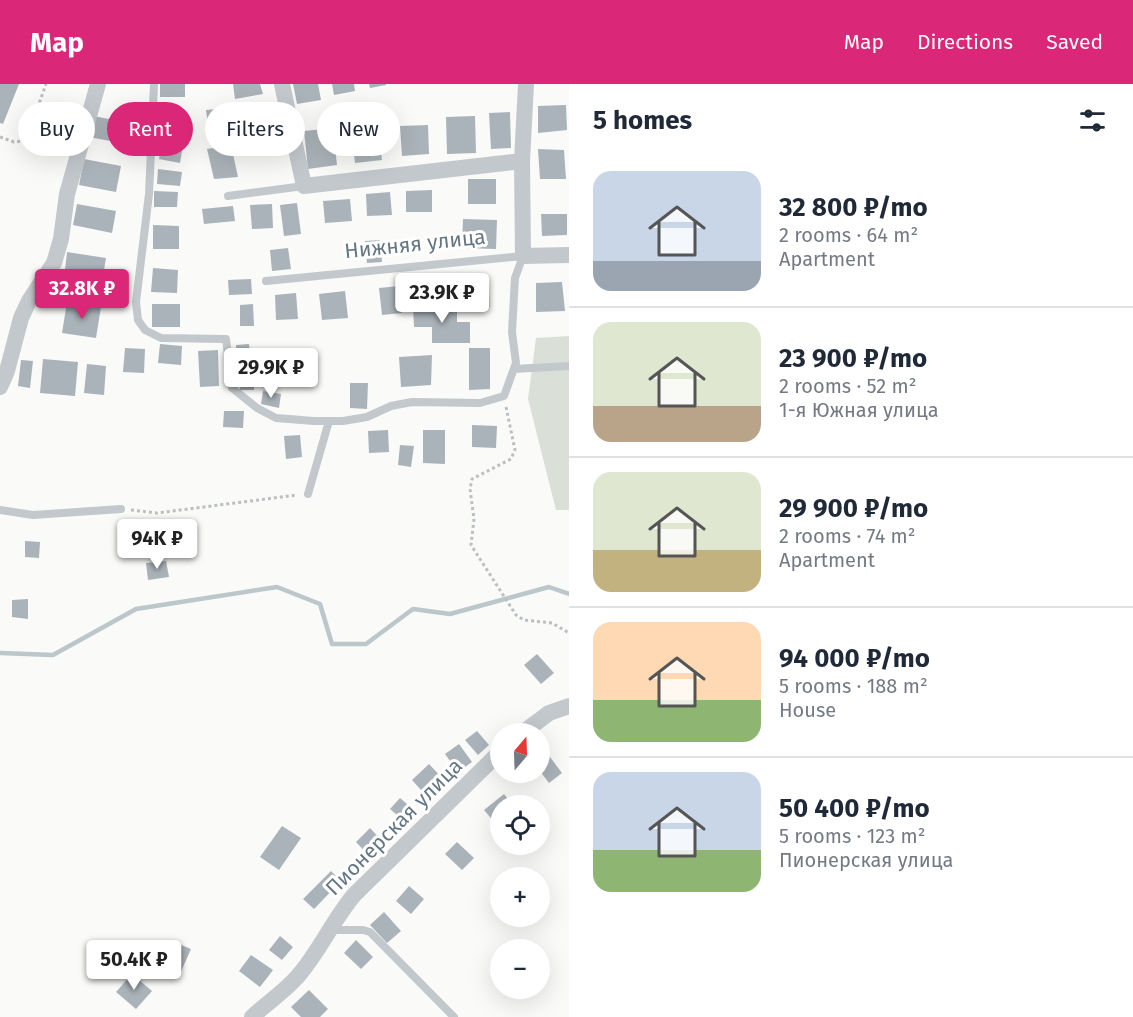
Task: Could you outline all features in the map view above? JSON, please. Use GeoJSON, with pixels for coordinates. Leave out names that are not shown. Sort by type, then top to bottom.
{"type":"FeatureCollection","features":[{"type":"Feature","properties":{"kind":"street"},"geometry":{"type":"LineString","coordinates":[[0,387],[7,371],[21,318],[29,301],[54,263],[61,239],[67,194],[98,84]]}},
{"type":"Feature","properties":{"kind":"street"},"geometry":{"type":"LineString","coordinates":[[282,84],[304,186],[522,161]]}},
{"type":"Feature","properties":{"kind":"street"},"geometry":{"type":"LineString","coordinates":[[523,256],[522,161],[526,84]]}},
{"type":"Feature","properties":{"kind":"street","name":"Нижняя улица"},"geometry":{"type":"LineString","coordinates":[[523,256],[569,255]]}},
{"type":"Feature","properties":{"kind":"street"},"geometry":{"type":"LineString","coordinates":[[536,723],[549,713],[569,706]]}},
{"type":"Feature","properties":{"kind":"street","name":"Пионерская улица"},"geometry":{"type":"LineString","coordinates":[[252,1017],[281,994],[300,974],[340,912],[354,895],[490,762]]}},
{"type":"Feature","properties":{"kind":"lane"},"geometry":{"type":"LineString","coordinates":[[154,84],[149,194],[136,302],[138,320],[145,330],[161,338],[226,339],[232,388],[257,408],[276,418],[343,421],[367,417],[392,406],[412,402],[480,403],[504,396],[516,363],[512,333],[515,278],[523,256]]}},
{"type":"Feature","properties":{"kind":"lane"},"geometry":{"type":"LineString","coordinates":[[228,196],[304,186]]}},
{"type":"Feature","properties":{"kind":"lane","name":"Нижняя улица"},"geometry":{"type":"LineString","coordinates":[[266,281],[523,256]]}},
{"type":"Feature","properties":{"kind":"lane"},"geometry":{"type":"LineString","coordinates":[[514,369],[569,366]]}},
{"type":"Feature","properties":{"kind":"lane"},"geometry":{"type":"LineString","coordinates":[[308,494],[329,421]]}},
{"type":"Feature","properties":{"kind":"lane"},"geometry":{"type":"LineString","coordinates":[[0,510],[33,515],[120,508]]}},
{"type":"Feature","properties":{"kind":"lane"},"geometry":{"type":"LineString","coordinates":[[329,930],[370,932],[454,1017]]}},
{"type":"Feature","properties":{"kind":"path"},"geometry":{"type":"LineString","coordinates":[[0,137],[14,142],[23,141],[28,135],[46,84]]}},
{"type":"Feature","properties":{"kind":"path"},"geometry":{"type":"LineString","coordinates":[[504,396],[514,450],[511,459],[472,479],[470,489],[474,519],[471,545],[516,615],[524,620],[552,623],[569,633]]}},
{"type":"Feature","properties":{"kind":"path"},"geometry":{"type":"LineString","coordinates":[[120,508],[156,513],[308,494]]}},
{"type":"Feature","properties":{"kind":"shaded area"},"geometry":{"type":"Polygon","coordinates":[[[569,336],[569,510],[556,510],[528,399],[536,338],[569,336]]]}},
{"type":"Feature","properties":{"kind":"building"},"geometry":{"type":"Polygon","coordinates":[[[0,84],[19,84],[3,124],[0,123],[0,84]]]}},
{"type":"Feature","properties":{"kind":"building"},"geometry":{"type":"Polygon","coordinates":[[[160,84],[185,84],[185,97],[160,97],[160,84]]]}},
{"type":"Feature","properties":{"kind":"building"},"geometry":{"type":"Polygon","coordinates":[[[233,84],[260,84],[263,94],[235,99],[233,84]]]}},
{"type":"Feature","properties":{"kind":"building"},"geometry":{"type":"Polygon","coordinates":[[[293,84],[318,84],[321,100],[297,102],[293,84]]]}},
{"type":"Feature","properties":{"kind":"building"},"geometry":{"type":"Polygon","coordinates":[[[332,84],[354,84],[355,91],[334,95],[332,84]]]}},
{"type":"Feature","properties":{"kind":"building"},"geometry":{"type":"Polygon","coordinates":[[[369,84],[386,84],[386,85],[370,88],[369,84]]]}},
{"type":"Feature","properties":{"kind":"building"},"geometry":{"type":"Polygon","coordinates":[[[566,105],[567,130],[538,133],[538,106],[566,105]]]}},
{"type":"Feature","properties":{"kind":"building"},"geometry":{"type":"Polygon","coordinates":[[[510,112],[511,148],[491,149],[489,113],[510,112]]]}},
{"type":"Feature","properties":{"kind":"building"},"geometry":{"type":"Polygon","coordinates":[[[95,116],[107,119],[107,140],[95,138],[95,116]]]}},
{"type":"Feature","properties":{"kind":"building"},"geometry":{"type":"Polygon","coordinates":[[[475,116],[476,153],[447,154],[446,117],[475,116]]]}},
{"type":"Feature","properties":{"kind":"building"},"geometry":{"type":"Polygon","coordinates":[[[428,125],[429,154],[402,156],[400,126],[428,125]]]}},
{"type":"Feature","properties":{"kind":"building"},"geometry":{"type":"Polygon","coordinates":[[[317,130],[317,156],[336,156],[337,165],[308,169],[305,131],[317,130]]]}},
{"type":"Feature","properties":{"kind":"building"},"geometry":{"type":"Polygon","coordinates":[[[538,149],[564,150],[566,179],[540,179],[538,149]]]}},
{"type":"Feature","properties":{"kind":"building"},"geometry":{"type":"Polygon","coordinates":[[[160,156],[181,156],[180,163],[159,159],[160,156]]]}},
{"type":"Feature","properties":{"kind":"building"},"geometry":{"type":"Polygon","coordinates":[[[209,156],[233,156],[238,177],[214,179],[209,156]]]}},
{"type":"Feature","properties":{"kind":"building"},"geometry":{"type":"Polygon","coordinates":[[[354,156],[381,156],[382,160],[355,163],[354,156]]]}},
{"type":"Feature","properties":{"kind":"building"},"geometry":{"type":"Polygon","coordinates":[[[84,159],[121,166],[116,192],[79,185],[84,159]]]}},
{"type":"Feature","properties":{"kind":"building"},"geometry":{"type":"Polygon","coordinates":[[[158,169],[182,172],[180,186],[157,184],[158,169]]]}},
{"type":"Feature","properties":{"kind":"building"},"geometry":{"type":"Polygon","coordinates":[[[468,179],[496,179],[496,204],[468,204],[468,179]]]}},
{"type":"Feature","properties":{"kind":"building"},"geometry":{"type":"Polygon","coordinates":[[[432,190],[432,212],[406,212],[406,191],[432,190]]]}},
{"type":"Feature","properties":{"kind":"building"},"geometry":{"type":"Polygon","coordinates":[[[154,191],[178,192],[177,207],[154,207],[154,191]]]}},
{"type":"Feature","properties":{"kind":"building"},"geometry":{"type":"Polygon","coordinates":[[[390,192],[392,215],[367,216],[366,194],[390,192]]]}},
{"type":"Feature","properties":{"kind":"building"},"geometry":{"type":"Polygon","coordinates":[[[350,199],[352,221],[325,223],[323,201],[350,199]]]}},
{"type":"Feature","properties":{"kind":"building"},"geometry":{"type":"Polygon","coordinates":[[[297,203],[301,234],[284,236],[280,205],[297,203]]]}},
{"type":"Feature","properties":{"kind":"building"},"geometry":{"type":"Polygon","coordinates":[[[77,204],[116,211],[112,233],[73,225],[77,204]]]}},
{"type":"Feature","properties":{"kind":"building"},"geometry":{"type":"Polygon","coordinates":[[[272,204],[273,228],[252,229],[250,205],[272,204]]]}},
{"type":"Feature","properties":{"kind":"building"},"geometry":{"type":"Polygon","coordinates":[[[233,206],[235,221],[204,224],[202,209],[233,206]]]}},
{"type":"Feature","properties":{"kind":"building"},"geometry":{"type":"Polygon","coordinates":[[[541,214],[567,214],[567,235],[542,236],[541,214]]]}},
{"type":"Feature","properties":{"kind":"building"},"geometry":{"type":"Polygon","coordinates":[[[463,219],[497,220],[496,249],[462,248],[463,219]]]}},
{"type":"Feature","properties":{"kind":"building"},"geometry":{"type":"Polygon","coordinates":[[[153,225],[179,226],[179,249],[153,249],[153,225]]]}},
{"type":"Feature","properties":{"kind":"building"},"geometry":{"type":"Polygon","coordinates":[[[380,240],[382,262],[367,263],[365,241],[380,240]]]}},
{"type":"Feature","properties":{"kind":"building"},"geometry":{"type":"Polygon","coordinates":[[[288,248],[291,269],[272,271],[270,250],[288,248]]]}},
{"type":"Feature","properties":{"kind":"building"},"geometry":{"type":"Polygon","coordinates":[[[67,252],[106,258],[103,276],[65,270],[67,252]]]}},
{"type":"Feature","properties":{"kind":"building"},"geometry":{"type":"Polygon","coordinates":[[[153,268],[178,270],[177,293],[151,292],[153,268]]]}},
{"type":"Feature","properties":{"kind":"building"},"geometry":{"type":"Polygon","coordinates":[[[251,279],[252,294],[229,295],[228,280],[251,279]]]}},
{"type":"Feature","properties":{"kind":"building"},"geometry":{"type":"Polygon","coordinates":[[[562,282],[565,311],[536,312],[536,283],[562,282]]]}},
{"type":"Feature","properties":{"kind":"building"},"geometry":{"type":"Polygon","coordinates":[[[489,284],[490,307],[472,308],[471,285],[489,284]]]}},
{"type":"Feature","properties":{"kind":"building"},"geometry":{"type":"Polygon","coordinates":[[[399,286],[402,313],[382,315],[379,288],[399,286]]]}},
{"type":"Feature","properties":{"kind":"building"},"geometry":{"type":"Polygon","coordinates":[[[345,291],[348,318],[322,320],[319,294],[345,291]]]}},
{"type":"Feature","properties":{"kind":"building"},"geometry":{"type":"Polygon","coordinates":[[[296,293],[298,319],[276,320],[275,295],[296,293]]]}},
{"type":"Feature","properties":{"kind":"building"},"geometry":{"type":"Polygon","coordinates":[[[67,302],[101,307],[96,338],[62,333],[67,302]]]}},
{"type":"Feature","properties":{"kind":"building"},"geometry":{"type":"Polygon","coordinates":[[[152,304],[180,304],[180,327],[152,327],[152,304]]]}},
{"type":"Feature","properties":{"kind":"building"},"geometry":{"type":"Polygon","coordinates":[[[253,304],[254,326],[240,326],[240,305],[253,304]]]}},
{"type":"Feature","properties":{"kind":"building"},"geometry":{"type":"Polygon","coordinates":[[[413,306],[457,306],[457,322],[470,322],[470,343],[432,343],[432,327],[414,327],[413,306]]]}},
{"type":"Feature","properties":{"kind":"building"},"geometry":{"type":"Polygon","coordinates":[[[160,344],[182,346],[181,365],[158,363],[160,344]]]}},
{"type":"Feature","properties":{"kind":"building"},"geometry":{"type":"Polygon","coordinates":[[[249,344],[251,361],[236,361],[236,345],[249,344]]]}},
{"type":"Feature","properties":{"kind":"building"},"geometry":{"type":"Polygon","coordinates":[[[125,348],[145,349],[144,373],[123,372],[125,348]]]}},
{"type":"Feature","properties":{"kind":"building"},"geometry":{"type":"Polygon","coordinates":[[[469,348],[490,348],[490,389],[469,390],[469,348]]]}},
{"type":"Feature","properties":{"kind":"building"},"geometry":{"type":"Polygon","coordinates":[[[218,350],[219,386],[200,387],[198,351],[218,350]]]}},
{"type":"Feature","properties":{"kind":"building"},"geometry":{"type":"Polygon","coordinates":[[[432,355],[431,385],[401,387],[399,357],[432,355]]]}},
{"type":"Feature","properties":{"kind":"building"},"geometry":{"type":"Polygon","coordinates":[[[43,359],[78,362],[75,396],[40,393],[43,359]]]}},
{"type":"Feature","properties":{"kind":"building"},"geometry":{"type":"Polygon","coordinates":[[[21,360],[33,361],[30,388],[18,386],[21,360]]]}},
{"type":"Feature","properties":{"kind":"building"},"geometry":{"type":"Polygon","coordinates":[[[87,364],[106,366],[104,395],[84,393],[87,364]]]}},
{"type":"Feature","properties":{"kind":"building"},"geometry":{"type":"Polygon","coordinates":[[[240,375],[254,375],[254,390],[240,390],[240,375]]]}},
{"type":"Feature","properties":{"kind":"building"},"geometry":{"type":"Polygon","coordinates":[[[350,383],[368,383],[367,409],[350,408],[350,383]]]}},
{"type":"Feature","properties":{"kind":"building"},"geometry":{"type":"Polygon","coordinates":[[[263,391],[281,394],[279,408],[261,404],[263,391]]]}},
{"type":"Feature","properties":{"kind":"building"},"geometry":{"type":"Polygon","coordinates":[[[224,411],[244,411],[243,428],[223,427],[224,411]]]}},
{"type":"Feature","properties":{"kind":"building"},"geometry":{"type":"Polygon","coordinates":[[[472,425],[497,426],[496,448],[472,447],[472,425]]]}},
{"type":"Feature","properties":{"kind":"building"},"geometry":{"type":"Polygon","coordinates":[[[388,430],[389,452],[369,453],[368,431],[388,430]]]}},
{"type":"Feature","properties":{"kind":"building"},"geometry":{"type":"Polygon","coordinates":[[[423,430],[445,430],[445,464],[423,463],[423,430]]]}},
{"type":"Feature","properties":{"kind":"building"},"geometry":{"type":"Polygon","coordinates":[[[300,435],[302,457],[286,459],[284,436],[300,435]]]}},
{"type":"Feature","properties":{"kind":"building"},"geometry":{"type":"Polygon","coordinates":[[[400,445],[414,446],[411,467],[398,465],[400,445]]]}},
{"type":"Feature","properties":{"kind":"building"},"geometry":{"type":"Polygon","coordinates":[[[25,541],[40,542],[39,558],[25,557],[25,541]]]}},
{"type":"Feature","properties":{"kind":"building"},"geometry":{"type":"Polygon","coordinates":[[[166,561],[169,577],[148,580],[146,563],[166,561]]]}},
{"type":"Feature","properties":{"kind":"building"},"geometry":{"type":"Polygon","coordinates":[[[28,599],[28,619],[12,617],[12,600],[28,599]]]}},
{"type":"Feature","properties":{"kind":"building"},"geometry":{"type":"Polygon","coordinates":[[[537,654],[554,673],[541,684],[524,665],[537,654]]]}},
{"type":"Feature","properties":{"kind":"building"},"geometry":{"type":"Polygon","coordinates":[[[477,731],[489,745],[478,755],[465,740],[477,731]]]}},
{"type":"Feature","properties":{"kind":"building"},"geometry":{"type":"Polygon","coordinates":[[[459,744],[472,762],[458,772],[445,754],[459,744]]]}},
{"type":"Feature","properties":{"kind":"building"},"geometry":{"type":"Polygon","coordinates":[[[550,757],[562,773],[550,782],[550,757]]]}},
{"type":"Feature","properties":{"kind":"building"},"geometry":{"type":"Polygon","coordinates":[[[429,764],[447,783],[429,799],[412,780],[429,764]]]}},
{"type":"Feature","properties":{"kind":"building"},"geometry":{"type":"Polygon","coordinates":[[[400,798],[415,811],[405,822],[390,809],[400,798]]]}},
{"type":"Feature","properties":{"kind":"building"},"geometry":{"type":"Polygon","coordinates":[[[490,805],[490,817],[484,810],[490,805]]]}},
{"type":"Feature","properties":{"kind":"building"},"geometry":{"type":"Polygon","coordinates":[[[282,826],[301,838],[279,870],[260,857],[282,826]]]}},
{"type":"Feature","properties":{"kind":"building"},"geometry":{"type":"Polygon","coordinates":[[[370,828],[386,845],[371,858],[356,842],[370,828]]]}},
{"type":"Feature","properties":{"kind":"building"},"geometry":{"type":"Polygon","coordinates":[[[457,842],[474,858],[462,870],[445,854],[457,842]]]}},
{"type":"Feature","properties":{"kind":"building"},"geometry":{"type":"Polygon","coordinates":[[[331,871],[341,881],[314,909],[303,899],[331,871]]]}},
{"type":"Feature","properties":{"kind":"building"},"geometry":{"type":"Polygon","coordinates":[[[409,886],[424,899],[411,914],[396,901],[409,886]]]}},
{"type":"Feature","properties":{"kind":"building"},"geometry":{"type":"Polygon","coordinates":[[[384,912],[401,931],[387,943],[370,925],[384,912]]]}},
{"type":"Feature","properties":{"kind":"building"},"geometry":{"type":"Polygon","coordinates":[[[280,936],[293,947],[282,960],[269,950],[280,936]]]}},
{"type":"Feature","properties":{"kind":"building"},"geometry":{"type":"Polygon","coordinates":[[[169,940],[191,949],[180,974],[158,964],[169,940]]]}},
{"type":"Feature","properties":{"kind":"building"},"geometry":{"type":"Polygon","coordinates":[[[356,940],[373,957],[361,969],[344,953],[356,940]]]}},
{"type":"Feature","properties":{"kind":"building"},"geometry":{"type":"Polygon","coordinates":[[[251,955],[273,970],[260,987],[239,971],[251,955]]]}},
{"type":"Feature","properties":{"kind":"building"},"geometry":{"type":"Polygon","coordinates":[[[132,974],[152,991],[136,1009],[116,992],[132,974]]]}},
{"type":"Feature","properties":{"kind":"building"},"geometry":{"type":"Polygon","coordinates":[[[309,990],[328,1009],[320,1017],[301,1017],[291,1007],[309,990]]]}},
{"type":"Feature","properties":{"kind":"waterway"},"geometry":{"type":"LineString","coordinates":[[0,653],[53,655],[136,609],[277,587],[320,604],[332,644],[366,644],[413,609],[450,614],[549,587],[569,594]]}}]}
